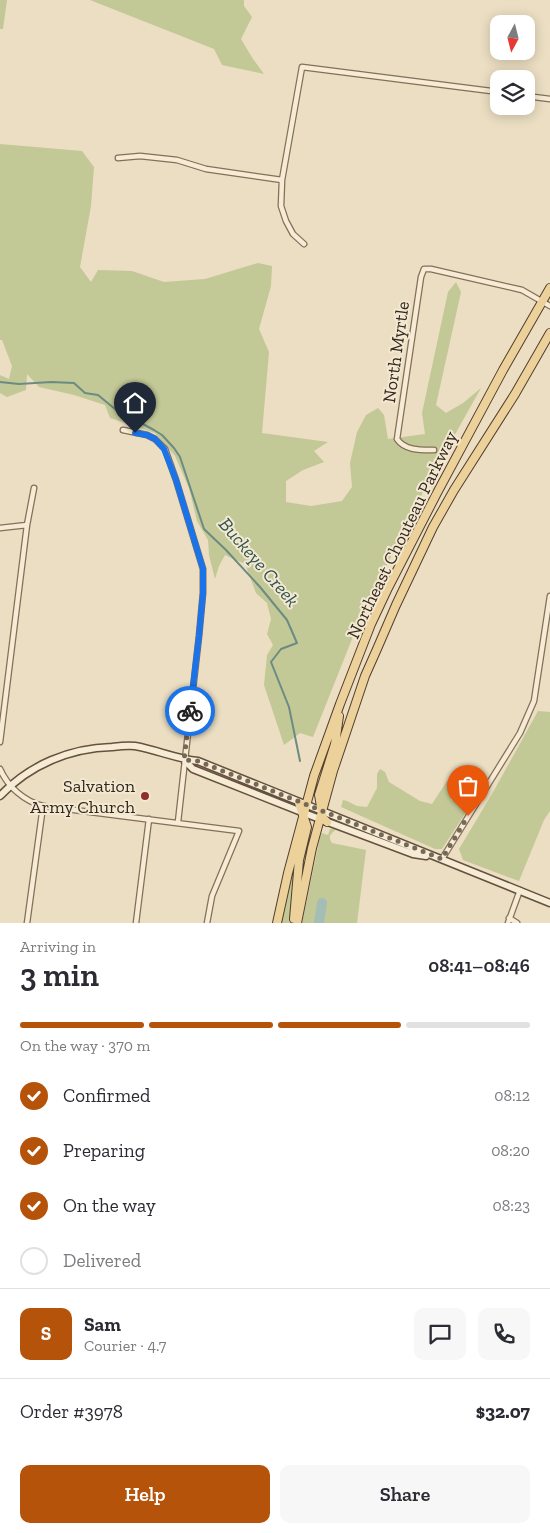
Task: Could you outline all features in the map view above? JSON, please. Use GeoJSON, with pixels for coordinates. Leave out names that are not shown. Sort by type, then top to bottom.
{"type":"FeatureCollection","features":[{"type":"Feature","properties":{"kind":"main road","name":"Northeast Chouteau Parkway"},"geometry":{"type":"LineString","coordinates":[[277,923],[303,807],[371,624],[457,454],[503,370],[546,304],[550,288]]}},
{"type":"Feature","properties":{"kind":"main road","name":"Northeast Chouteau Parkway"},"geometry":{"type":"LineString","coordinates":[[296,923],[312,848],[333,771],[365,676],[410,573],[454,490],[515,394],[550,333]]}},
{"type":"Feature","properties":{"kind":"main road"},"geometry":{"type":"LineString","coordinates":[[322,817],[319,795],[338,730],[340,704]]}},
{"type":"Feature","properties":{"kind":"main road"},"geometry":{"type":"LineString","coordinates":[[0,796],[11,784],[32,770],[59,756],[93,747],[133,746],[155,750],[184,760],[198,761],[322,817],[414,854],[442,859]]}},
{"type":"Feature","properties":{"kind":"main road"},"geometry":{"type":"LineString","coordinates":[[184,760],[193,769],[303,807]]}},
{"type":"Feature","properties":{"kind":"main road"},"geometry":{"type":"LineString","coordinates":[[296,923],[299,860],[307,827],[303,807]]}},
{"type":"Feature","properties":{"kind":"main road"},"geometry":{"type":"LineString","coordinates":[[322,817],[442,859],[550,903]]}},
{"type":"Feature","properties":{"kind":"street"},"geometry":{"type":"LineString","coordinates":[[304,244],[293,234],[281,206],[282,180],[302,67],[490,91]]}},
{"type":"Feature","properties":{"kind":"street"},"geometry":{"type":"LineString","coordinates":[[535,97],[550,99]]}},
{"type":"Feature","properties":{"kind":"street"},"geometry":{"type":"LineString","coordinates":[[118,158],[140,156],[177,160],[206,169],[282,180]]}},
{"type":"Feature","properties":{"kind":"street","name":"North Myrtle"},"geometry":{"type":"LineString","coordinates":[[434,450],[405,447],[400,444],[398,439],[421,277],[424,269],[522,290],[546,304]]}},
{"type":"Feature","properties":{"kind":"street"},"geometry":{"type":"LineString","coordinates":[[123,430],[147,435],[155,439],[164,449],[176,480],[203,569],[199,636],[178,822]]}},
{"type":"Feature","properties":{"kind":"street"},"geometry":{"type":"LineString","coordinates":[[0,742],[27,525],[34,488]]}},
{"type":"Feature","properties":{"kind":"street"},"geometry":{"type":"LineString","coordinates":[[0,528],[27,525]]}},
{"type":"Feature","properties":{"kind":"street"},"geometry":{"type":"LineString","coordinates":[[442,859],[520,733],[534,701],[550,596]]}},
{"type":"Feature","properties":{"kind":"street"},"geometry":{"type":"LineString","coordinates":[[0,769],[25,799],[43,806],[239,830],[212,896],[207,923]]}},
{"type":"Feature","properties":{"kind":"street"},"geometry":{"type":"LineString","coordinates":[[27,923],[43,806]]}},
{"type":"Feature","properties":{"kind":"street"},"geometry":{"type":"LineString","coordinates":[[136,923],[149,819]]}},
{"type":"Feature","properties":{"kind":"street"},"geometry":{"type":"LineString","coordinates":[[517,923],[508,921],[520,890]]}},
{"type":"Feature","properties":{"kind":"green space"},"geometry":{"type":"Polygon","coordinates":[[[0,0],[7,0],[3,29],[0,29],[0,0]]]}},
{"type":"Feature","properties":{"kind":"green space"},"geometry":{"type":"Polygon","coordinates":[[[90,0],[244,0],[244,6],[252,17],[241,39],[264,74],[222,65],[214,49],[90,0]]]}},
{"type":"Feature","properties":{"kind":"green space"},"geometry":{"type":"Polygon","coordinates":[[[0,144],[82,151],[94,167],[91,206],[80,267],[91,282],[98,270],[132,271],[164,282],[205,279],[258,263],[272,266],[271,286],[259,329],[269,352],[262,433],[328,442],[314,451],[324,462],[303,470],[286,481],[286,502],[311,506],[342,501],[352,487],[350,463],[357,432],[366,415],[378,408],[384,415],[388,439],[425,434],[422,413],[448,292],[456,282],[461,292],[436,405],[446,413],[463,403],[481,388],[425,488],[360,619],[313,737],[300,733],[284,745],[264,685],[267,655],[273,645],[267,634],[271,619],[267,603],[256,593],[245,564],[225,555],[215,579],[209,555],[208,540],[197,521],[189,488],[175,456],[155,433],[110,418],[105,405],[39,387],[27,374],[26,390],[7,397],[0,393],[0,375],[9,379],[12,366],[2,340],[0,340],[0,144]]]}},
{"type":"Feature","properties":{"kind":"green space"},"geometry":{"type":"Polygon","coordinates":[[[538,711],[550,712],[550,811],[544,820],[519,881],[463,860],[459,849],[538,711]]]}},
{"type":"Feature","properties":{"kind":"green space"},"geometry":{"type":"Polygon","coordinates":[[[380,769],[385,772],[389,782],[420,801],[432,804],[447,781],[454,782],[451,800],[472,803],[442,849],[435,849],[341,807],[343,800],[357,806],[367,807],[377,788],[377,774],[380,769]]]}},
{"type":"Feature","properties":{"kind":"green space"},"geometry":{"type":"Polygon","coordinates":[[[330,829],[336,829],[330,836],[332,843],[366,850],[357,923],[302,923],[320,837],[322,833],[328,835],[330,829]]]}},
{"type":"Feature","properties":{"kind":"green space"},"geometry":{"type":"Polygon","coordinates":[[[303,830],[297,860],[291,923],[281,923],[303,830]]]}},
{"type":"Feature","properties":{"kind":"waterway","name":"Buckeye Creek"},"geometry":{"type":"LineString","coordinates":[[0,382],[19,384],[74,383],[85,393],[98,395],[115,409],[162,435],[174,448],[180,457],[204,529],[260,587],[287,620],[297,643],[281,649],[271,662],[289,707],[300,761]]}},
{"type":"Feature","properties":{"kind":"waterway","name":"Buckeye Creek"},"geometry":{"type":"LineString","coordinates":[[319,923],[322,903]]}},
{"type":"Feature","properties":{"kind":"way so far"},"geometry":{"type":"LineString","coordinates":[[190,711],[184,760],[198,761],[442,859],[468,816]]}},
{"type":"Feature","properties":{"kind":"place","name":"Salvation Army Church"},"geometry":{"type":"Point","coordinates":[145,796]}},
{"type":"Feature","properties":{"kind":"route"},"geometry":{"type":"LineString","coordinates":[[135,433],[147,435],[155,439],[164,449],[176,480],[203,569],[203,593],[190,711]]}}]}
